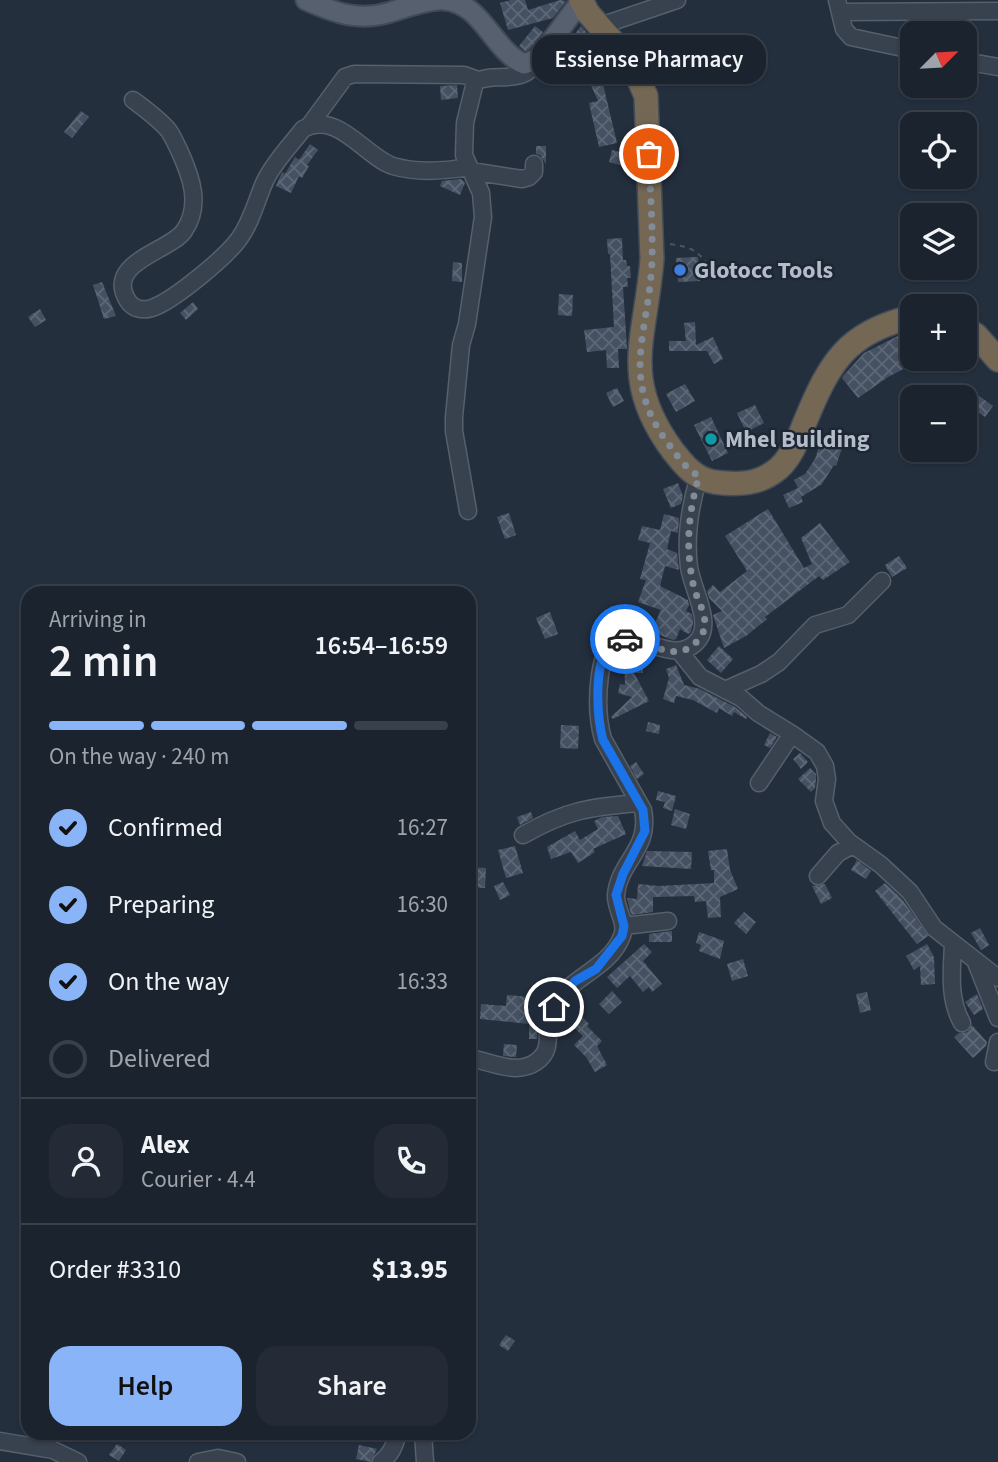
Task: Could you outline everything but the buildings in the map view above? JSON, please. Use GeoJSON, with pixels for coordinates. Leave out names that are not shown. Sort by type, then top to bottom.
{"type":"FeatureCollection","features":[{"type":"Feature","properties":{"kind":"highway"},"geometry":{"type":"LineString","coordinates":[[581,1],[631,62],[646,96],[652,241],[650,284],[638,355],[640,381],[658,430],[680,459],[707,480],[745,485],[759,480],[790,457],[814,400],[837,358],[860,337],[900,322]]}},
{"type":"Feature","properties":{"kind":"highway"},"geometry":{"type":"LineString","coordinates":[[977,336],[998,359]]}},
{"type":"Feature","properties":{"kind":"main road"},"geometry":{"type":"LineString","coordinates":[[306,0],[336,13],[369,16],[389,13],[416,3],[450,0],[471,11],[519,62],[529,64],[538,59],[581,1]]}},
{"type":"Feature","properties":{"kind":"street"},"geometry":{"type":"LineString","coordinates":[[600,26],[677,0]]}},
{"type":"Feature","properties":{"kind":"street"},"geometry":{"type":"LineString","coordinates":[[900,47],[851,37],[845,29],[838,6],[998,11]]}},
{"type":"Feature","properties":{"kind":"street"},"geometry":{"type":"LineString","coordinates":[[133,100],[170,132],[188,169],[193,190],[193,213],[183,233],[130,268],[123,286],[128,301],[142,310],[152,308],[175,293],[216,264],[231,249],[253,216],[269,173],[309,126],[345,77],[354,74],[464,75],[478,80],[499,79],[520,75],[532,69],[538,59]]}},
{"type":"Feature","properties":{"kind":"street"},"geometry":{"type":"LineString","coordinates":[[977,63],[998,67]]}},
{"type":"Feature","properties":{"kind":"street"},"geometry":{"type":"LineString","coordinates":[[468,511],[454,431],[461,345],[467,324],[483,217],[483,203],[464,155],[465,123],[472,85],[478,80]]}},
{"type":"Feature","properties":{"kind":"street"},"geometry":{"type":"LineString","coordinates":[[309,126],[323,125],[351,136],[376,156],[400,168],[470,169],[522,179],[534,172],[534,164]]}},
{"type":"Feature","properties":{"kind":"street"},"geometry":{"type":"LineString","coordinates":[[680,652],[701,637],[705,622],[689,567],[688,543],[689,516],[699,476]]}},
{"type":"Feature","properties":{"kind":"street"},"geometry":{"type":"LineString","coordinates":[[725,690],[761,674],[779,662],[816,625],[848,615],[882,581]]}},
{"type":"Feature","properties":{"kind":"street"},"geometry":{"type":"LineString","coordinates":[[476,1060],[515,1068],[539,1060],[548,1047],[549,1020],[554,1007],[575,981],[596,969],[622,936],[624,926],[616,895],[623,874],[645,831],[645,822],[639,803],[607,746],[600,728],[598,703],[602,661],[613,642],[624,639],[634,639],[680,652],[695,673],[792,734],[822,759],[827,779],[824,801],[832,823],[853,845],[910,892],[933,928],[998,978]]}},
{"type":"Feature","properties":{"kind":"street"},"geometry":{"type":"LineString","coordinates":[[759,783],[792,734]]}},
{"type":"Feature","properties":{"kind":"street"},"geometry":{"type":"LineString","coordinates":[[523,835],[563,814],[594,807],[639,803]]}},
{"type":"Feature","properties":{"kind":"street"},"geometry":{"type":"LineString","coordinates":[[818,876],[838,853],[853,845]]}},
{"type":"Feature","properties":{"kind":"street"},"geometry":{"type":"LineString","coordinates":[[624,926],[667,921]]}},
{"type":"Feature","properties":{"kind":"street"},"geometry":{"type":"LineString","coordinates":[[953,943],[952,996],[962,1023]]}},
{"type":"Feature","properties":{"kind":"street"},"geometry":{"type":"LineString","coordinates":[[974,957],[998,1018]]}},
{"type":"Feature","properties":{"kind":"street"},"geometry":{"type":"LineString","coordinates":[[994,1062],[998,1042]]}},
{"type":"Feature","properties":{"kind":"street"},"geometry":{"type":"LineString","coordinates":[[381,1462],[388,1457],[397,1440]]}},
{"type":"Feature","properties":{"kind":"street"},"geometry":{"type":"LineString","coordinates":[[423,1440],[425,1462]]}},
{"type":"Feature","properties":{"kind":"street"},"geometry":{"type":"LineString","coordinates":[[0,1441],[53,1450],[78,1462]]}},
{"type":"Feature","properties":{"kind":"street"},"geometry":{"type":"LineString","coordinates":[[198,1462],[218,1458],[237,1462]]}},
{"type":"Feature","properties":{"kind":"path"},"geometry":{"type":"LineString","coordinates":[[652,241],[689,247],[699,252],[712,270]]}},
{"type":"Feature","properties":{"kind":"way so far"},"geometry":{"type":"LineString","coordinates":[[625,639],[680,652],[701,637],[705,622],[689,567],[688,543],[689,516],[699,476],[680,459],[658,430],[640,381],[638,355],[652,259],[649,154]]}},
{"type":"Feature","properties":{"kind":"place","name":"Essiense Pharmacy"},"geometry":{"type":"Point","coordinates":[649,154]}},
{"type":"Feature","properties":{"kind":"place","name":"Glotocc Tools"},"geometry":{"type":"Point","coordinates":[680,270]}},
{"type":"Feature","properties":{"kind":"place","name":"Mhel Building"},"geometry":{"type":"Point","coordinates":[711,439]}},
{"type":"Feature","properties":{"kind":"route"},"geometry":{"type":"LineString","coordinates":[[554,1007],[575,981],[596,969],[622,936],[624,926],[616,895],[623,874],[645,831],[643,810],[603,740],[600,728],[598,703],[602,661],[613,642],[625,639]]}}]}
